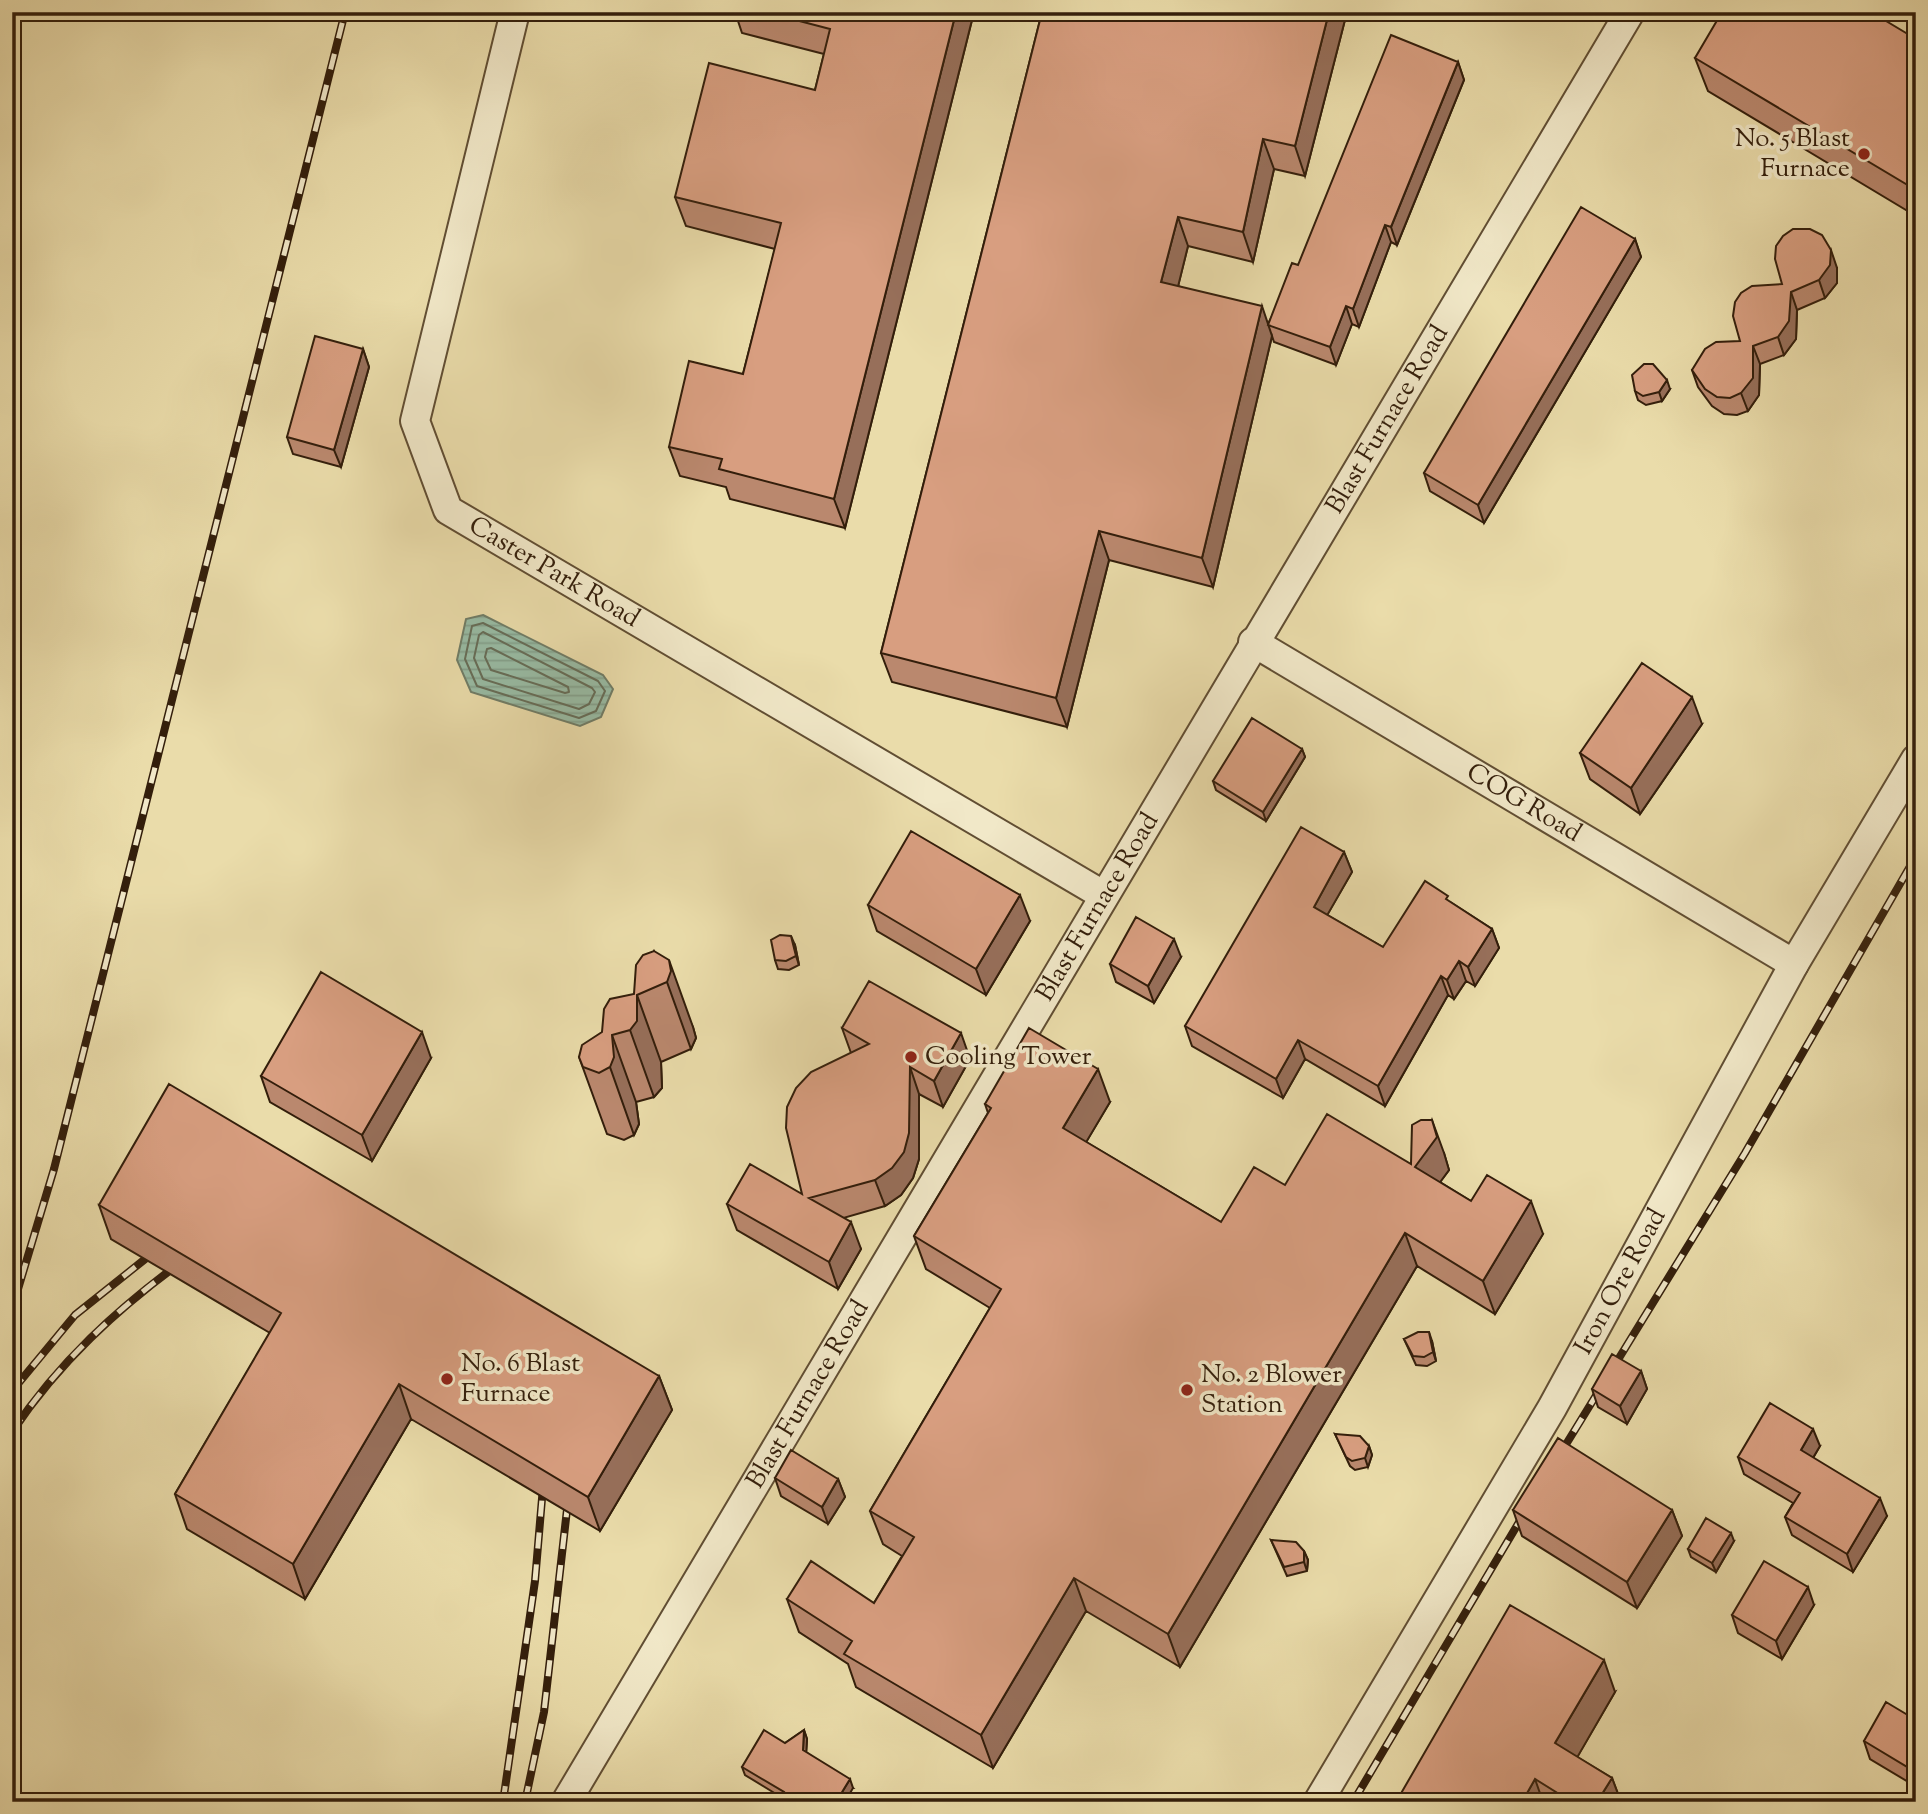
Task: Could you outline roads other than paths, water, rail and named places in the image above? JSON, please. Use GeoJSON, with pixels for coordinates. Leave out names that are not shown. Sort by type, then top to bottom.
{"type":"FeatureCollection","features":[{"type":"Feature","properties":{"kind":"street","name":"Caster Park Road"},"geometry":{"type":"LineString","coordinates":[[515,12],[415,421],[448,510],[1103,895]]}},
{"type":"Feature","properties":{"kind":"street","name":"Blast Furnace Road"},"geometry":{"type":"LineString","coordinates":[[566,1802],[1253,642],[1630,12]]}},
{"type":"Feature","properties":{"kind":"street","name":"COG Road"},"geometry":{"type":"LineString","coordinates":[[1253,642],[1794,964]]}},
{"type":"Feature","properties":{"kind":"street","name":"Iron Ore Road"},"geometry":{"type":"LineString","coordinates":[[1318,1802],[1552,1408],[1794,964],[1916,759]]}},
{"type":"Feature","properties":{"kind":"water"},"geometry":{"type":"Polygon","coordinates":[[[483,615],[603,675],[613,689],[601,717],[580,726],[471,692],[457,660],[466,619],[483,615]]]}},
{"type":"Feature","properties":{"kind":"railway"},"geometry":{"type":"LineString","coordinates":[[12,1309],[54,1169],[345,12]]}},
{"type":"Feature","properties":{"kind":"railway"},"geometry":{"type":"LineString","coordinates":[[1557,1459],[1745,1153],[1916,856]]}},
{"type":"Feature","properties":{"kind":"railway"},"geometry":{"type":"LineString","coordinates":[[12,1391],[75,1315],[159,1248]]}},
{"type":"Feature","properties":{"kind":"railway"},"geometry":{"type":"LineString","coordinates":[[12,1432],[49,1382],[90,1338],[184,1260]]}},
{"type":"Feature","properties":{"kind":"railway"},"geometry":{"type":"LineString","coordinates":[[503,1802],[535,1581],[544,1475]]}},
{"type":"Feature","properties":{"kind":"railway"},"geometry":{"type":"LineString","coordinates":[[525,1802],[544,1712],[569,1492]]}},
{"type":"Feature","properties":{"kind":"railway"},"geometry":{"type":"LineString","coordinates":[[1353,1802],[1528,1507]]}},
{"type":"Feature","properties":{"kind":"place","name":"No. 5 Blast Furnace"},"geometry":{"type":"Point","coordinates":[1864,154]}},
{"type":"Feature","properties":{"kind":"place","name":"Cooling Tower"},"geometry":{"type":"Point","coordinates":[911,1057]}},
{"type":"Feature","properties":{"kind":"place","name":"No. 6 Blast Furnace"},"geometry":{"type":"Point","coordinates":[447,1379]}},
{"type":"Feature","properties":{"kind":"place","name":"No. 2 Blower Station"},"geometry":{"type":"Point","coordinates":[1187,1390]}}]}
